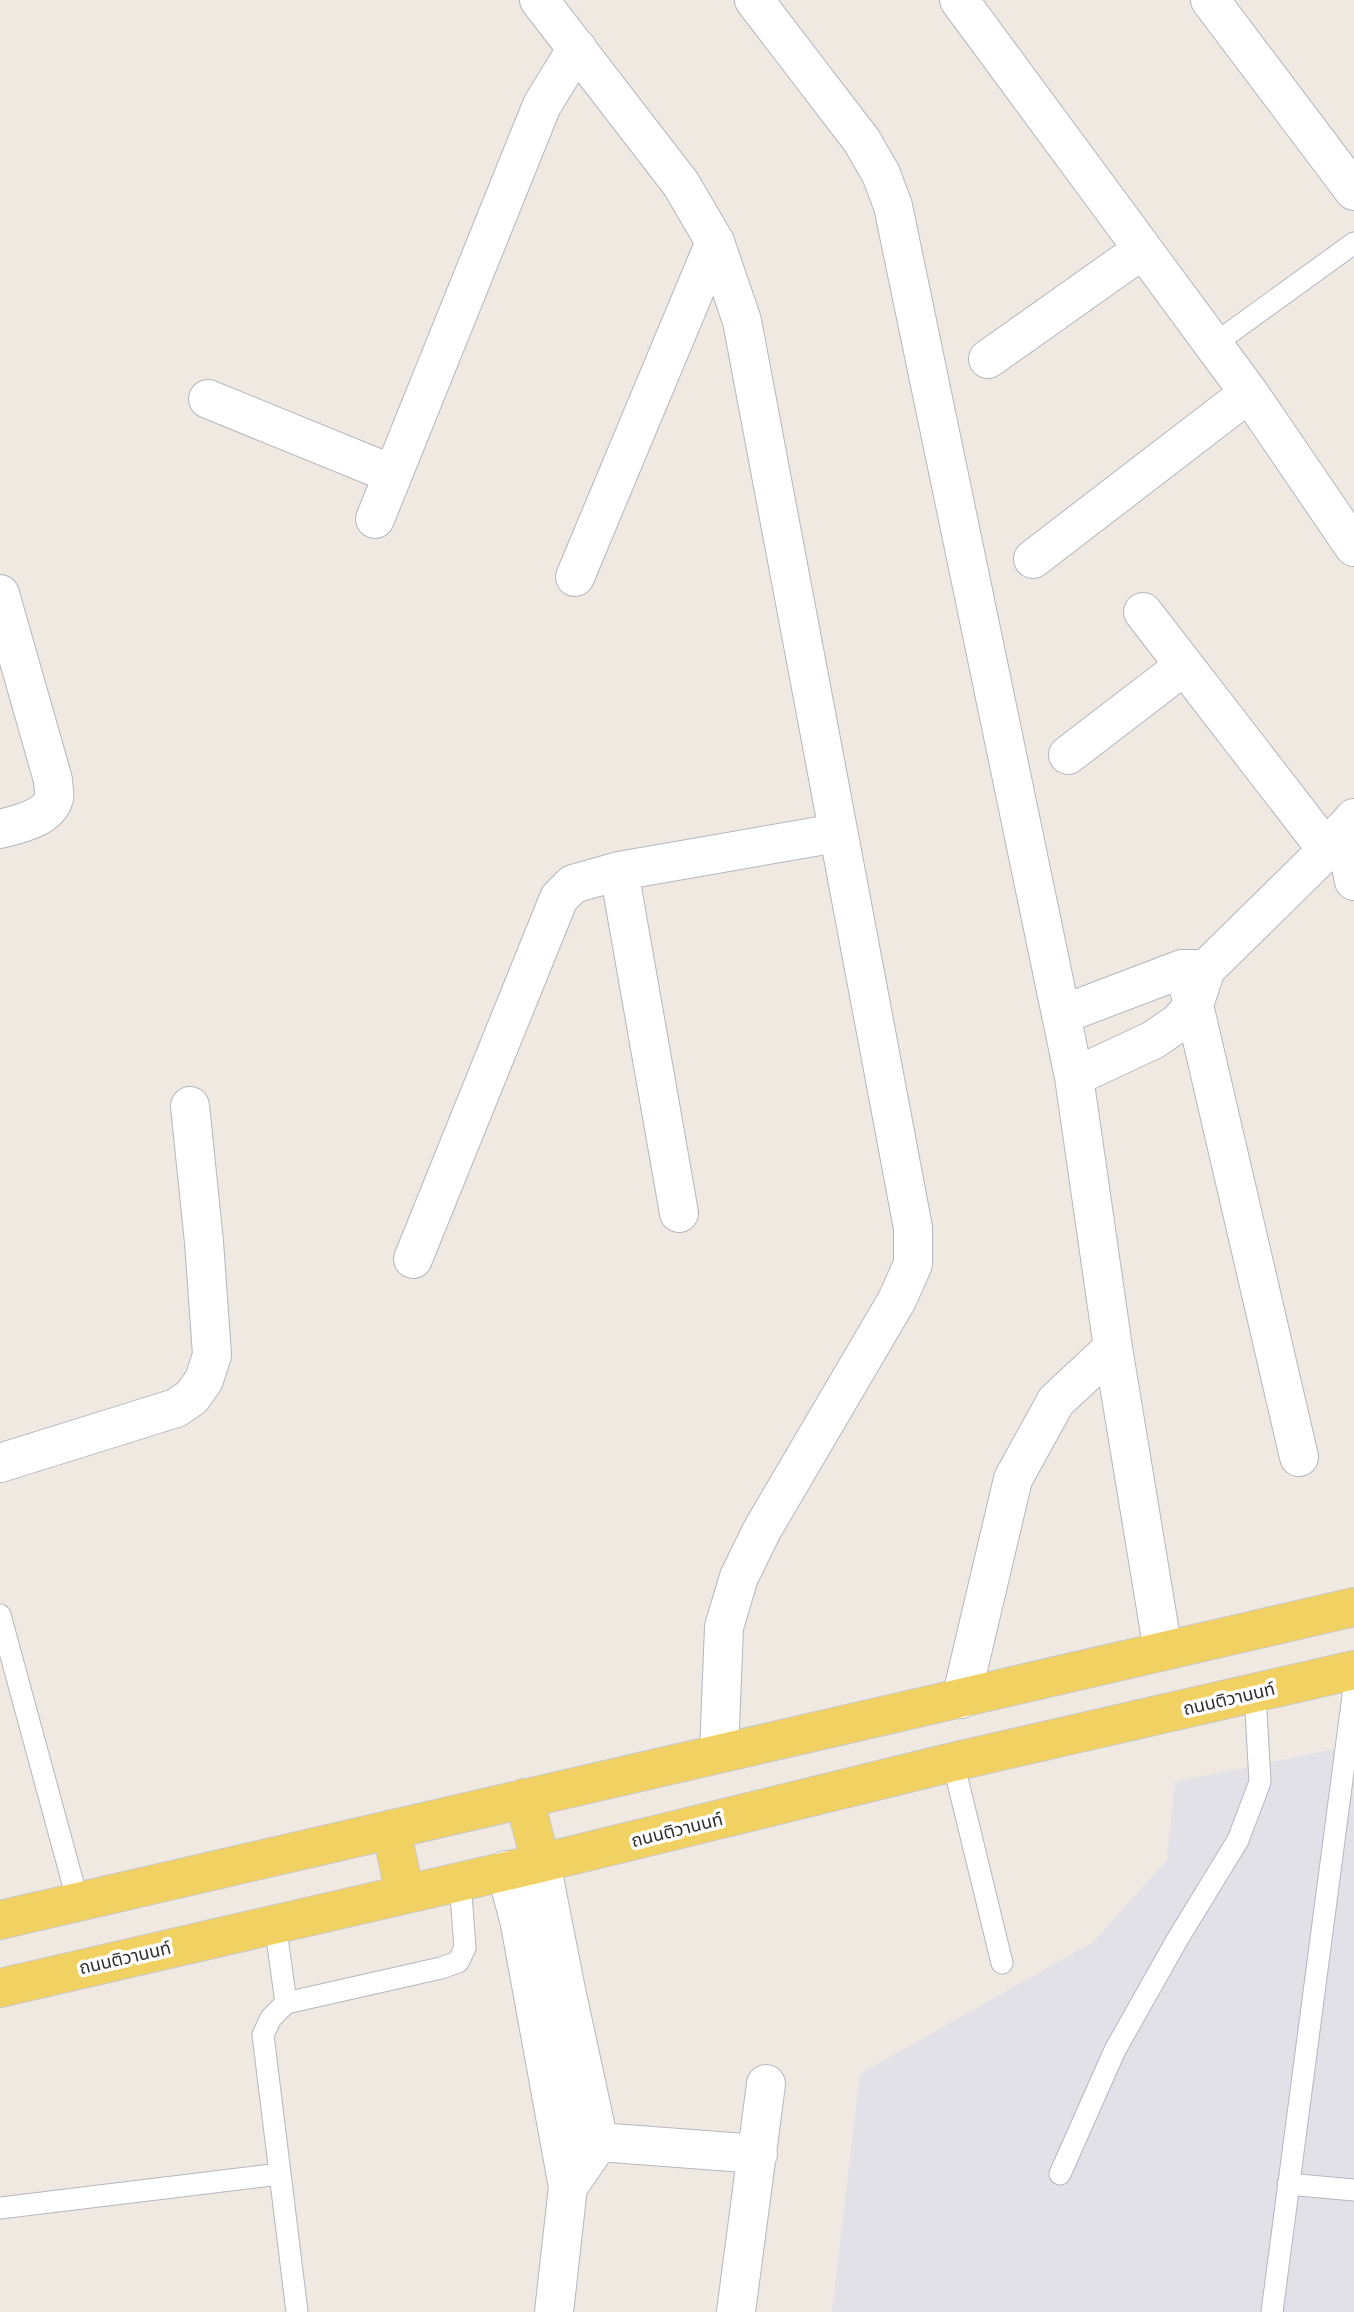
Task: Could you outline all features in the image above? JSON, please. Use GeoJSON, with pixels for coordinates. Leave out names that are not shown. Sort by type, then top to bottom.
{"type":"FeatureCollection","features":[{"type":"Feature","properties":{"kind":"main road"},"geometry":{"type":"LineString","coordinates":[[0,1920],[1354,1606]]}},
{"type":"Feature","properties":{"kind":"main road","name":"ถนนติวานนท์"},"geometry":{"type":"LineString","coordinates":[[0,1988],[524,1867],[953,1762],[1354,1670]]}},
{"type":"Feature","properties":{"kind":"main road"},"geometry":{"type":"LineString","coordinates":[[524,1798],[524,1867]]}},
{"type":"Feature","properties":{"kind":"main road"},"geometry":{"type":"LineString","coordinates":[[391,1829],[405,1894]]}},
{"type":"Feature","properties":{"kind":"street"},"geometry":{"type":"LineString","coordinates":[[539,0],[681,184],[715,242],[742,321],[913,1228],[913,1264],[897,1300],[762,1530],[740,1577],[724,1627],[719,1752]]}},
{"type":"Feature","properties":{"kind":"street"},"geometry":{"type":"LineString","coordinates":[[754,0],[862,141],[881,174],[892,206],[1074,1077],[1113,1348],[1163,1651]]}},
{"type":"Feature","properties":{"kind":"street"},"geometry":{"type":"LineString","coordinates":[[959,0],[1249,393],[1354,547]]}},
{"type":"Feature","properties":{"kind":"street"},"geometry":{"type":"LineString","coordinates":[[1210,0],[1354,191]]}},
{"type":"Feature","properties":{"kind":"street"},"geometry":{"type":"LineString","coordinates":[[375,519],[542,105],[577,48]]}},
{"type":"Feature","properties":{"kind":"street"},"geometry":{"type":"LineString","coordinates":[[575,577],[715,242]]}},
{"type":"Feature","properties":{"kind":"street"},"geometry":{"type":"LineString","coordinates":[[988,359],[1142,250]]}},
{"type":"Feature","properties":{"kind":"street"},"geometry":{"type":"LineString","coordinates":[[1033,559],[1249,393]]}},
{"type":"Feature","properties":{"kind":"street"},"geometry":{"type":"LineString","coordinates":[[208,399],[392,474]]}},
{"type":"Feature","properties":{"kind":"street"},"geometry":{"type":"LineString","coordinates":[[0,594],[53,780],[55,797],[46,811],[32,819],[0,829]]}},
{"type":"Feature","properties":{"kind":"street"},"geometry":{"type":"LineString","coordinates":[[1143,612],[1184,666],[1341,833],[1354,881]]}},
{"type":"Feature","properties":{"kind":"street"},"geometry":{"type":"LineString","coordinates":[[1068,755],[1184,666]]}},
{"type":"Feature","properties":{"kind":"street"},"geometry":{"type":"LineString","coordinates":[[412,1259],[559,898],[573,884],[619,871],[837,833]]}},
{"type":"Feature","properties":{"kind":"street"},"geometry":{"type":"LineString","coordinates":[[1061,1015],[1194,969],[1341,833]]}},
{"type":"Feature","properties":{"kind":"street"},"geometry":{"type":"LineString","coordinates":[[619,871],[679,1213]]}},
{"type":"Feature","properties":{"kind":"street"},"geometry":{"type":"LineString","coordinates":[[1194,969],[1194,1005],[1299,1457]]}},
{"type":"Feature","properties":{"kind":"street"},"geometry":{"type":"LineString","coordinates":[[1074,1077],[1167,1032],[1194,1005]]}},
{"type":"Feature","properties":{"kind":"street"},"geometry":{"type":"LineString","coordinates":[[0,1463],[176,1408],[192,1397],[204,1380],[212,1355],[190,1106]]}},
{"type":"Feature","properties":{"kind":"street"},"geometry":{"type":"LineString","coordinates":[[961,1699],[1013,1479],[1056,1401],[1113,1348]]}},
{"type":"Feature","properties":{"kind":"street"},"geometry":{"type":"LineString","coordinates":[[524,1867],[520,1924],[568,2187],[554,2312]]}},
{"type":"Feature","properties":{"kind":"street"},"geometry":{"type":"LineString","coordinates":[[524,1867],[566,1990],[600,2142],[568,2187]]}},
{"type":"Feature","properties":{"kind":"street"},"geometry":{"type":"LineString","coordinates":[[736,2312],[766,2084]]}},
{"type":"Feature","properties":{"kind":"street"},"geometry":{"type":"LineString","coordinates":[[558,2133],[600,2142],[758,2154]]}},
{"type":"Feature","properties":{"kind":"lane"},"geometry":{"type":"LineString","coordinates":[[1213,345],[1354,243]]}},
{"type":"Feature","properties":{"kind":"lane"},"geometry":{"type":"LineString","coordinates":[[0,1615],[78,1902]]}},
{"type":"Feature","properties":{"kind":"lane"},"geometry":{"type":"LineString","coordinates":[[1272,2312],[1354,1688]]}},
{"type":"Feature","properties":{"kind":"lane"},"geometry":{"type":"LineString","coordinates":[[1060,2174],[1115,2050],[1238,1840],[1260,1782],[1255,1693]]}},
{"type":"Feature","properties":{"kind":"lane"},"geometry":{"type":"LineString","coordinates":[[953,1762],[1002,1963]]}},
{"type":"Feature","properties":{"kind":"lane"},"geometry":{"type":"LineString","coordinates":[[297,2312],[263,2035],[271,2018],[286,2003],[458,1962],[465,1948],[460,1881]]}},
{"type":"Feature","properties":{"kind":"lane"},"geometry":{"type":"LineString","coordinates":[[275,1923],[286,2003]]}},
{"type":"Feature","properties":{"kind":"lane"},"geometry":{"type":"LineString","coordinates":[[0,2208],[280,2174]]}},
{"type":"Feature","properties":{"kind":"lane"},"geometry":{"type":"LineString","coordinates":[[1287,2184],[1354,2190]]}},
{"type":"Feature","properties":{"kind":"shaded area"},"geometry":{"type":"Polygon","coordinates":[[[1354,1745],[1354,2312],[832,2312],[860,2074],[1093,1942],[1167,1860],[1175,1782],[1354,1745]]]}}]}
